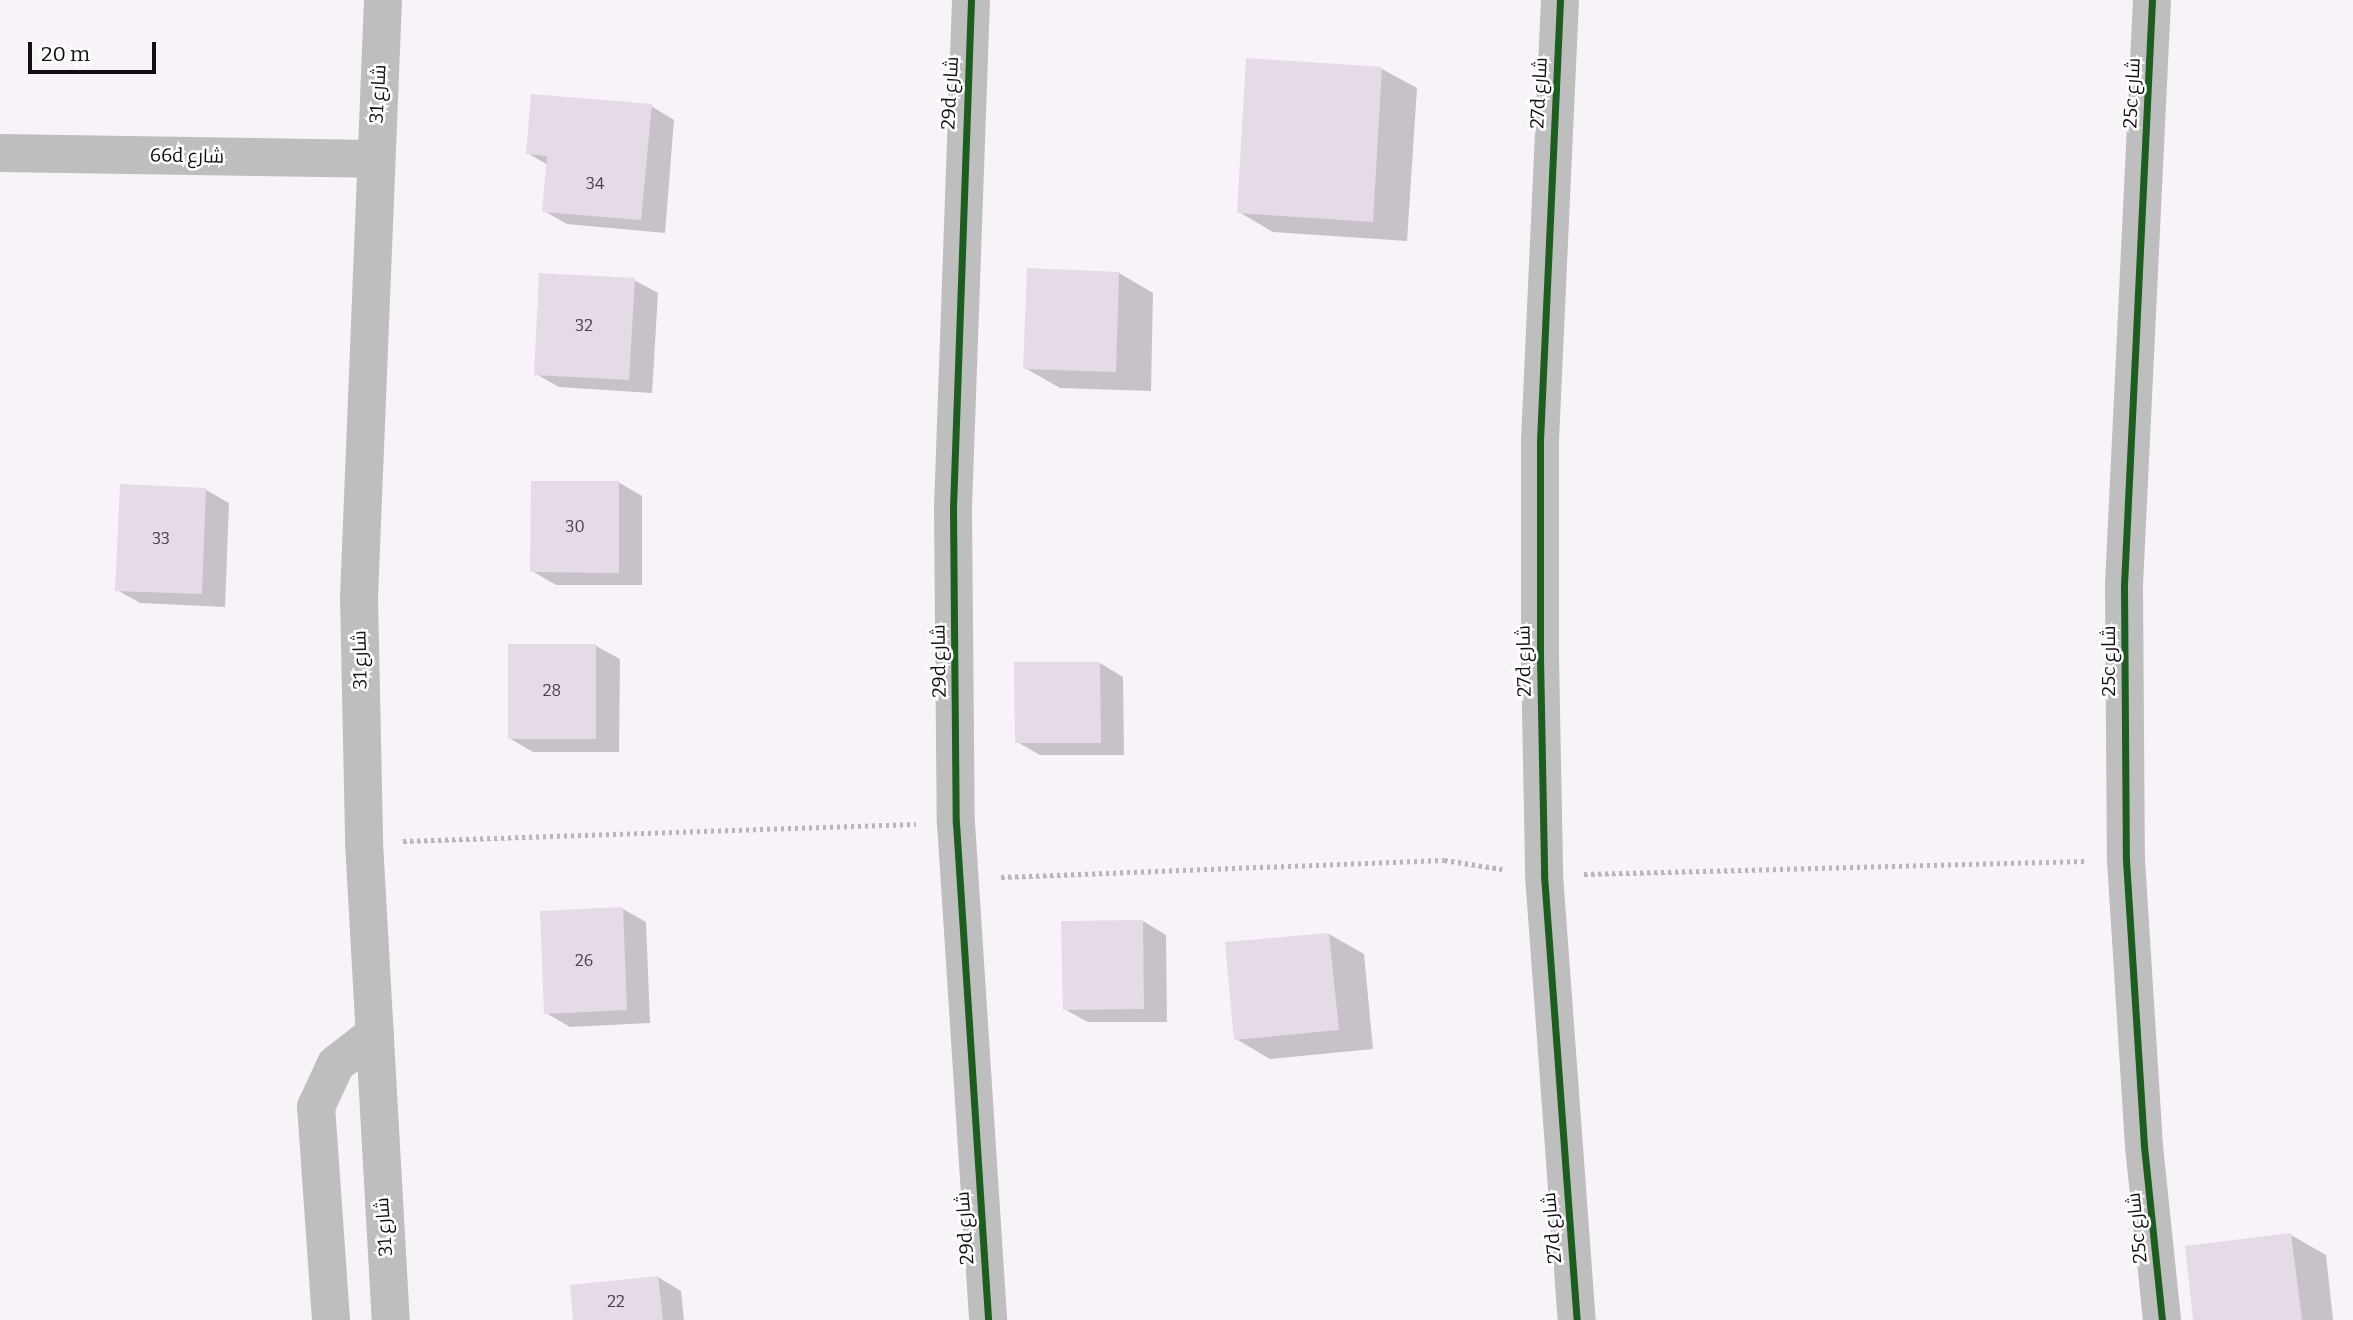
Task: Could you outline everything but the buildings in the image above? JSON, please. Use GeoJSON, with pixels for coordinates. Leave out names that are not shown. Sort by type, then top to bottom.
{"type":"FeatureCollection","features":[{"type":"Feature","properties":{"kind":"street","name":"شارع 31"},"geometry":{"type":"LineString","coordinates":[[383,0],[374,159],[359,583],[364,842],[391,1320]]}},
{"type":"Feature","properties":{"kind":"street","name":"29d شارع"},"geometry":{"type":"LineString","coordinates":[[971,0],[953,509],[957,823],[988,1320]]}},
{"type":"Feature","properties":{"kind":"street","name":"27d شارع"},"geometry":{"type":"LineString","coordinates":[[1560,0],[1540,440],[1540,657],[1546,902],[1577,1320]]}},
{"type":"Feature","properties":{"kind":"street","name":"25c شارع"},"geometry":{"type":"LineString","coordinates":[[2152,0],[2124,586],[2126,778],[2144,1146],[2162,1320]]}},
{"type":"Feature","properties":{"kind":"street","name":"66d شارع"},"geometry":{"type":"LineString","coordinates":[[0,153],[374,159]]}},
{"type":"Feature","properties":{"kind":"street"},"geometry":{"type":"LineString","coordinates":[[331,1320],[316,1107],[336,1064],[374,1034]]}},
{"type":"Feature","properties":{"kind":"path"},"geometry":{"type":"LineString","coordinates":[[364,842],[957,823]]}},
{"type":"Feature","properties":{"kind":"cycle path"},"geometry":{"type":"LineString","coordinates":[[971,0],[953,509],[956,823],[988,1320]]}},
{"type":"Feature","properties":{"kind":"cycle path"},"geometry":{"type":"LineString","coordinates":[[1560,0],[1540,441],[1540,657],[1544,875],[1577,1320]]}},
{"type":"Feature","properties":{"kind":"cycle path"},"geometry":{"type":"LineString","coordinates":[[2152,0],[2124,586],[2126,860],[2144,1146],[2162,1320]]}}]}
